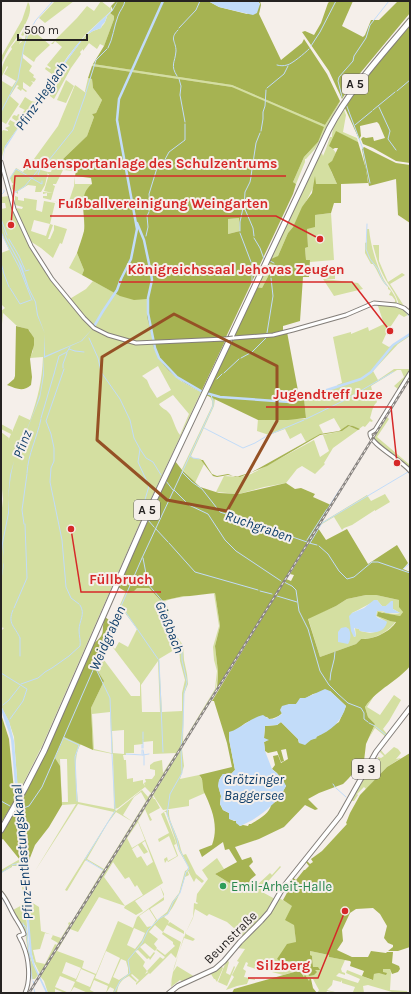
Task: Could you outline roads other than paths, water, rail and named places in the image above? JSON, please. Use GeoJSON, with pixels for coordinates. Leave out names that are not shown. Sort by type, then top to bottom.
{"type":"FeatureCollection","features":[{"type":"Feature","properties":{"kind":"highway","name":"A 5"},"geometry":{"type":"LineString","coordinates":[[1,825],[17,800],[47,739],[152,500],[328,126],[355,84],[410,18]]}},
{"type":"Feature","properties":{"kind":"highway","name":"A 5"},"geometry":{"type":"LineString","coordinates":[[1,830],[44,750],[148,512],[329,129],[355,88],[410,21]]}},
{"type":"Feature","properties":{"kind":"highway"},"geometry":{"type":"LineString","coordinates":[[102,623],[104,615]]}},
{"type":"Feature","properties":{"kind":"highway"},"geometry":{"type":"LineString","coordinates":[[89,647],[95,640]]}},
{"type":"Feature","properties":{"kind":"main road"},"geometry":{"type":"LineString","coordinates":[[1,162],[22,228],[38,258],[52,279],[93,328],[104,334],[128,342],[225,339],[274,335],[346,314],[374,303],[400,306],[410,313]]}},
{"type":"Feature","properties":{"kind":"main road"},"geometry":{"type":"LineString","coordinates":[[7,195],[9,191]]}},
{"type":"Feature","properties":{"kind":"main road"},"geometry":{"type":"LineString","coordinates":[[410,373],[375,430],[370,433],[370,438],[383,450],[406,466],[410,471]]}},
{"type":"Feature","properties":{"kind":"main road","name":"Beunstraße"},"geometry":{"type":"LineString","coordinates":[[168,993],[178,986],[211,972],[224,961],[240,942],[265,917],[284,886],[336,821],[376,752],[410,708]]}},
{"type":"Feature","properties":{"kind":"main road"},"geometry":{"type":"LineString","coordinates":[[1,893],[9,904],[22,933],[29,974],[25,993]]}},
{"type":"Feature","properties":{"kind":"water"},"geometry":{"type":"Polygon","coordinates":[[[118,1],[113,10],[107,16],[101,28],[85,36],[110,12],[118,1]]]}},
{"type":"Feature","properties":{"kind":"water"},"geometry":{"type":"Polygon","coordinates":[[[208,1],[258,1],[260,4],[257,13],[253,15],[219,7],[208,1]]]}},
{"type":"Feature","properties":{"kind":"water"},"geometry":{"type":"Polygon","coordinates":[[[85,36],[19,127],[5,149],[1,171],[5,146],[75,47],[85,36]]]}},
{"type":"Feature","properties":{"kind":"water"},"geometry":{"type":"Polygon","coordinates":[[[1,224],[7,239],[22,266],[29,288],[36,302],[38,315],[45,334],[37,315],[35,302],[28,288],[18,261],[6,239],[1,224]]]}},
{"type":"Feature","properties":{"kind":"water"},"geometry":{"type":"Polygon","coordinates":[[[93,328],[82,341],[44,358],[44,375],[40,398],[14,461],[40,394],[43,375],[45,334],[45,356],[81,341],[93,328]]]}},
{"type":"Feature","properties":{"kind":"water"},"geometry":{"type":"Polygon","coordinates":[[[14,461],[11,475],[8,498],[10,475],[14,461]]]}},
{"type":"Feature","properties":{"kind":"water"},"geometry":{"type":"Polygon","coordinates":[[[8,498],[9,513],[3,543],[4,558],[2,543],[8,513],[8,498]]]}},
{"type":"Feature","properties":{"kind":"water"},"geometry":{"type":"Polygon","coordinates":[[[374,600],[377,600],[382,606],[386,606],[393,601],[393,609],[400,613],[386,613],[383,611],[377,611],[376,616],[387,622],[383,629],[376,632],[368,632],[360,631],[359,629],[354,628],[356,636],[354,637],[351,631],[349,616],[352,613],[364,608],[374,600]]]}},
{"type":"Feature","properties":{"kind":"water"},"geometry":{"type":"Polygon","coordinates":[[[346,627],[349,629],[350,635],[348,644],[338,642],[338,632],[341,628],[346,627]]]}},
{"type":"Feature","properties":{"kind":"water","name":"Grötzinger Baggersee"},"geometry":{"type":"Polygon","coordinates":[[[325,689],[330,691],[346,706],[339,721],[331,729],[305,745],[299,743],[298,739],[281,722],[277,725],[265,726],[264,738],[269,740],[264,742],[265,751],[272,769],[282,778],[286,786],[278,799],[254,819],[240,826],[236,823],[236,821],[229,819],[229,813],[223,810],[220,804],[221,796],[218,786],[219,780],[223,774],[231,774],[235,770],[229,732],[263,715],[269,719],[274,719],[282,714],[280,710],[282,706],[296,704],[300,698],[305,698],[325,689]]]}},
{"type":"Feature","properties":{"kind":"water"},"geometry":{"type":"Polygon","coordinates":[[[1,706],[9,721],[14,741],[32,954],[35,966],[48,993],[46,993],[30,955],[11,740],[1,706]]]}},
{"type":"Feature","properties":{"kind":"waterway"},"geometry":{"type":"LineString","coordinates":[[30,30],[36,20],[53,1]]}},
{"type":"Feature","properties":{"kind":"waterway"},"geometry":{"type":"LineString","coordinates":[[108,48],[115,24],[125,1]]}},
{"type":"Feature","properties":{"kind":"waterway"},"geometry":{"type":"LineString","coordinates":[[93,328],[117,290],[131,259],[137,229],[117,120],[119,99],[163,1]]}},
{"type":"Feature","properties":{"kind":"waterway"},"geometry":{"type":"LineString","coordinates":[[179,28],[196,10],[200,1]]}},
{"type":"Feature","properties":{"kind":"waterway"},"geometry":{"type":"LineString","coordinates":[[311,46],[336,1]]}},
{"type":"Feature","properties":{"kind":"waterway"},"geometry":{"type":"LineString","coordinates":[[342,97],[338,81],[339,77],[353,61],[354,56],[366,38],[370,25],[389,1]]}},
{"type":"Feature","properties":{"kind":"waterway"},"geometry":{"type":"LineString","coordinates":[[177,76],[173,66],[176,51],[173,38],[178,30]]}},
{"type":"Feature","properties":{"kind":"waterway"},"geometry":{"type":"LineString","coordinates":[[1,112],[18,79],[24,46],[29,31]]}},
{"type":"Feature","properties":{"kind":"waterway"},"geometry":{"type":"LineString","coordinates":[[86,92],[96,60],[107,49]]}},
{"type":"Feature","properties":{"kind":"waterway"},"geometry":{"type":"LineString","coordinates":[[277,65],[283,66],[289,64],[309,49]]}},
{"type":"Feature","properties":{"kind":"waterway"},"geometry":{"type":"LineString","coordinates":[[267,88],[284,74],[288,66]]}},
{"type":"Feature","properties":{"kind":"waterway"},"geometry":{"type":"LineString","coordinates":[[179,79],[181,86],[180,95],[185,122]]}},
{"type":"Feature","properties":{"kind":"waterway"},"geometry":{"type":"LineString","coordinates":[[397,91],[410,80]]}},
{"type":"Feature","properties":{"kind":"waterway"},"geometry":{"type":"LineString","coordinates":[[261,131],[266,90]]}},
{"type":"Feature","properties":{"kind":"waterway"},"geometry":{"type":"LineString","coordinates":[[373,110],[395,92]]}},
{"type":"Feature","properties":{"kind":"waterway"},"geometry":{"type":"LineString","coordinates":[[16,192],[25,186],[40,169],[43,160],[49,160],[73,130],[86,93]]}},
{"type":"Feature","properties":{"kind":"waterway"},"geometry":{"type":"LineString","coordinates":[[346,104],[363,149]]}},
{"type":"Feature","properties":{"kind":"waterway"},"geometry":{"type":"LineString","coordinates":[[379,107],[390,131],[388,139],[396,150]]}},
{"type":"Feature","properties":{"kind":"waterway"},"geometry":{"type":"LineString","coordinates":[[355,125],[372,111]]}},
{"type":"Feature","properties":{"kind":"waterway"},"geometry":{"type":"LineString","coordinates":[[149,211],[149,194],[157,168],[162,165],[169,152],[185,140],[185,124]]}},
{"type":"Feature","properties":{"kind":"waterway"},"geometry":{"type":"LineString","coordinates":[[251,176],[256,143],[260,133]]}},
{"type":"Feature","properties":{"kind":"waterway"},"geometry":{"type":"LineString","coordinates":[[363,150],[370,183]]}},
{"type":"Feature","properties":{"kind":"waterway"},"geometry":{"type":"LineString","coordinates":[[10,178],[16,169],[40,183]]}},
{"type":"Feature","properties":{"kind":"waterway"},"geometry":{"type":"LineString","coordinates":[[39,176],[38,174],[40,170]]}},
{"type":"Feature","properties":{"kind":"waterway"},"geometry":{"type":"LineString","coordinates":[[251,177],[245,192],[244,207],[253,228],[254,236]]}},
{"type":"Feature","properties":{"kind":"waterway"},"geometry":{"type":"LineString","coordinates":[[40,183],[42,184],[42,181]]}},
{"type":"Feature","properties":{"kind":"waterway"},"geometry":{"type":"LineString","coordinates":[[2,194],[4,190]]}},
{"type":"Feature","properties":{"kind":"waterway"},"geometry":{"type":"LineString","coordinates":[[240,231],[243,208]]}},
{"type":"Feature","properties":{"kind":"waterway"},"geometry":{"type":"LineString","coordinates":[[146,236],[148,227],[147,216],[149,212]]}},
{"type":"Feature","properties":{"kind":"waterway","name":"Pfinz-Heglach"},"geometry":{"type":"LineString","coordinates":[[1,219],[7,235]]}},
{"type":"Feature","properties":{"kind":"waterway"},"geometry":{"type":"LineString","coordinates":[[137,223],[144,240],[151,273],[152,280],[148,298],[148,313],[155,348],[159,358],[177,377],[201,391]]}},
{"type":"Feature","properties":{"kind":"waterway"},"geometry":{"type":"LineString","coordinates":[[367,224],[366,249],[370,259],[378,269],[387,286]]}},
{"type":"Feature","properties":{"kind":"waterway","name":"Pfinz-Heglach"},"geometry":{"type":"LineString","coordinates":[[1,232],[3,236]]}},
{"type":"Feature","properties":{"kind":"waterway"},"geometry":{"type":"LineString","coordinates":[[240,233],[251,262]]}},
{"type":"Feature","properties":{"kind":"waterway","name":"Pfinz-Heglach"},"geometry":{"type":"LineString","coordinates":[[3,237],[19,267],[32,300]]}},
{"type":"Feature","properties":{"kind":"waterway"},"geometry":{"type":"LineString","coordinates":[[254,238],[264,259]]}},
{"type":"Feature","properties":{"kind":"waterway","name":"Pfinz-Heglach"},"geometry":{"type":"LineString","coordinates":[[9,239],[25,270]]}},
{"type":"Feature","properties":{"kind":"waterway"},"geometry":{"type":"LineString","coordinates":[[270,261],[274,263]]}},
{"type":"Feature","properties":{"kind":"waterway"},"geometry":{"type":"LineString","coordinates":[[1,263],[9,287]]}},
{"type":"Feature","properties":{"kind":"waterway"},"geometry":{"type":"LineString","coordinates":[[252,263],[252,281]]}},
{"type":"Feature","properties":{"kind":"waterway"},"geometry":{"type":"LineString","coordinates":[[271,276],[274,265]]}},
{"type":"Feature","properties":{"kind":"waterway"},"geometry":{"type":"LineString","coordinates":[[25,271],[29,270]]}},
{"type":"Feature","properties":{"kind":"waterway"},"geometry":{"type":"LineString","coordinates":[[267,333],[273,296],[271,278]]}},
{"type":"Feature","properties":{"kind":"waterway"},"geometry":{"type":"LineString","coordinates":[[10,288],[20,304],[31,300]]}},
{"type":"Feature","properties":{"kind":"waterway"},"geometry":{"type":"LineString","coordinates":[[404,310],[410,317]]}},
{"type":"Feature","properties":{"kind":"waterway"},"geometry":{"type":"LineString","coordinates":[[206,393],[220,397],[290,402],[361,379],[371,372],[393,345],[410,334]]}},
{"type":"Feature","properties":{"kind":"waterway","name":"Gießbach"},"geometry":{"type":"LineString","coordinates":[[89,338],[98,358],[101,372],[120,399],[130,420],[134,438],[146,458],[153,462],[161,475]]}},
{"type":"Feature","properties":{"kind":"waterway"},"geometry":{"type":"LineString","coordinates":[[241,358],[252,352],[266,338]]}},
{"type":"Feature","properties":{"kind":"waterway"},"geometry":{"type":"LineString","coordinates":[[54,374],[59,356],[67,352],[70,347]]}},
{"type":"Feature","properties":{"kind":"waterway"},"geometry":{"type":"LineString","coordinates":[[69,349],[75,351]]}},
{"type":"Feature","properties":{"kind":"waterway"},"geometry":{"type":"LineString","coordinates":[[75,351],[84,352]]}},
{"type":"Feature","properties":{"kind":"waterway"},"geometry":{"type":"LineString","coordinates":[[63,368],[67,353]]}},
{"type":"Feature","properties":{"kind":"waterway"},"geometry":{"type":"LineString","coordinates":[[224,373],[239,359]]}},
{"type":"Feature","properties":{"kind":"waterway"},"geometry":{"type":"LineString","coordinates":[[55,506],[50,482],[51,468],[54,461],[54,448],[46,421],[64,369]]}},
{"type":"Feature","properties":{"kind":"waterway"},"geometry":{"type":"LineString","coordinates":[[306,419],[343,401],[393,372]]}},
{"type":"Feature","properties":{"kind":"waterway"},"geometry":{"type":"LineString","coordinates":[[41,418],[54,374]]}},
{"type":"Feature","properties":{"kind":"waterway"},"geometry":{"type":"LineString","coordinates":[[217,379],[222,374]]}},
{"type":"Feature","properties":{"kind":"waterway","name":"Weidgraben"},"geometry":{"type":"LineString","coordinates":[[21,809],[29,806],[42,787],[142,558],[213,406],[211,395]]}},
{"type":"Feature","properties":{"kind":"waterway","name":"Pfinz"},"geometry":{"type":"LineString","coordinates":[[27,473],[29,459],[41,419]]}},
{"type":"Feature","properties":{"kind":"waterway"},"geometry":{"type":"LineString","coordinates":[[266,436],[304,420]]}},
{"type":"Feature","properties":{"kind":"waterway"},"geometry":{"type":"LineString","coordinates":[[204,428],[243,448],[265,437]]}},
{"type":"Feature","properties":{"kind":"waterway"},"geometry":{"type":"LineString","coordinates":[[140,449],[138,462],[149,486],[144,503],[144,512]]}},
{"type":"Feature","properties":{"kind":"waterway"},"geometry":{"type":"LineString","coordinates":[[190,456],[199,459]]}},
{"type":"Feature","properties":{"kind":"waterway","name":"Ruchgraben"},"geometry":{"type":"LineString","coordinates":[[182,472],[202,489],[220,512],[307,542]]}},
{"type":"Feature","properties":{"kind":"waterway"},"geometry":{"type":"LineString","coordinates":[[310,543],[322,523],[408,472]]}},
{"type":"Feature","properties":{"kind":"waterway"},"geometry":{"type":"LineString","coordinates":[[24,524],[22,510],[27,474]]}},
{"type":"Feature","properties":{"kind":"waterway"},"geometry":{"type":"LineString","coordinates":[[166,481],[173,490]]}},
{"type":"Feature","properties":{"kind":"waterway"},"geometry":{"type":"LineString","coordinates":[[328,508],[340,489]]}},
{"type":"Feature","properties":{"kind":"waterway"},"geometry":{"type":"LineString","coordinates":[[174,490],[189,505],[208,514],[225,540],[236,551],[281,581]]}},
{"type":"Feature","properties":{"kind":"waterway"},"geometry":{"type":"LineString","coordinates":[[55,506],[62,540],[66,587],[71,598],[79,604]]}},
{"type":"Feature","properties":{"kind":"waterway"},"geometry":{"type":"LineString","coordinates":[[307,540],[327,509]]}},
{"type":"Feature","properties":{"kind":"waterway"},"geometry":{"type":"LineString","coordinates":[[148,520],[154,527]]}},
{"type":"Feature","properties":{"kind":"waterway"},"geometry":{"type":"LineString","coordinates":[[14,608],[27,578],[25,524]]}},
{"type":"Feature","properties":{"kind":"waterway"},"geometry":{"type":"LineString","coordinates":[[155,528],[168,542]]}},
{"type":"Feature","properties":{"kind":"waterway"},"geometry":{"type":"LineString","coordinates":[[169,543],[195,572],[258,590]]}},
{"type":"Feature","properties":{"kind":"waterway","name":"Ruchgraben"},"geometry":{"type":"LineString","coordinates":[[309,543],[317,545]]}},
{"type":"Feature","properties":{"kind":"waterway","name":"Ruchgraben"},"geometry":{"type":"LineString","coordinates":[[319,546],[328,554],[339,571],[347,579],[354,577],[372,562],[378,562],[410,573]]}},
{"type":"Feature","properties":{"kind":"waterway","name":"Gießbach"},"geometry":{"type":"LineString","coordinates":[[143,558],[148,584],[164,603],[171,632],[182,648],[182,660],[187,682],[184,693],[181,747]]}},
{"type":"Feature","properties":{"kind":"waterway","name":"Ruchgraben"},"geometry":{"type":"LineString","coordinates":[[403,569],[410,563]]}},
{"type":"Feature","properties":{"kind":"waterway"},"geometry":{"type":"LineString","coordinates":[[284,582],[296,590],[299,611],[308,629],[320,671],[329,685],[338,694],[348,703],[361,708],[364,713],[364,719],[368,722]]}},
{"type":"Feature","properties":{"kind":"waterway"},"geometry":{"type":"LineString","coordinates":[[260,591],[272,594]]}},
{"type":"Feature","properties":{"kind":"waterway"},"geometry":{"type":"LineString","coordinates":[[277,596],[297,602]]}},
{"type":"Feature","properties":{"kind":"waterway"},"geometry":{"type":"LineString","coordinates":[[21,684],[38,678],[69,656],[80,646],[79,627],[82,614],[82,608],[80,605]]}},
{"type":"Feature","properties":{"kind":"waterway"},"geometry":{"type":"LineString","coordinates":[[122,607],[158,659]]}},
{"type":"Feature","properties":{"kind":"waterway"},"geometry":{"type":"LineString","coordinates":[[13,610],[11,622],[20,638]]}},
{"type":"Feature","properties":{"kind":"waterway"},"geometry":{"type":"LineString","coordinates":[[20,638],[20,656]]}},
{"type":"Feature","properties":{"kind":"waterway"},"geometry":{"type":"LineString","coordinates":[[330,680],[335,652]]}},
{"type":"Feature","properties":{"kind":"waterway"},"geometry":{"type":"LineString","coordinates":[[159,660],[163,752]]}},
{"type":"Feature","properties":{"kind":"waterway"},"geometry":{"type":"LineString","coordinates":[[95,667],[110,698],[112,753]]}},
{"type":"Feature","properties":{"kind":"waterway"},"geometry":{"type":"LineString","coordinates":[[1,673],[27,689],[23,701],[10,719]]}},
{"type":"Feature","properties":{"kind":"waterway"},"geometry":{"type":"LineString","coordinates":[[3,705],[20,686]]}},
{"type":"Feature","properties":{"kind":"waterway"},"geometry":{"type":"LineString","coordinates":[[369,723],[375,726]]}},
{"type":"Feature","properties":{"kind":"waterway"},"geometry":{"type":"LineString","coordinates":[[376,727],[386,735]]}},
{"type":"Feature","properties":{"kind":"waterway"},"geometry":{"type":"LineString","coordinates":[[143,732],[143,739]]}},
{"type":"Feature","properties":{"kind":"waterway"},"geometry":{"type":"LineString","coordinates":[[64,738],[79,745],[75,757],[77,801]]}},
{"type":"Feature","properties":{"kind":"waterway"},"geometry":{"type":"LineString","coordinates":[[143,740],[143,748]]}},
{"type":"Feature","properties":{"kind":"waterway","name":"Gießbach"},"geometry":{"type":"LineString","coordinates":[[114,993],[120,981],[130,973],[128,960],[142,943],[148,930],[160,918],[168,914],[173,902],[180,893],[186,872],[189,869],[179,849],[177,839],[167,814],[170,794],[182,773],[181,748]]}},
{"type":"Feature","properties":{"kind":"waterway"},"geometry":{"type":"LineString","coordinates":[[143,750],[144,755]]}},
{"type":"Feature","properties":{"kind":"waterway"},"geometry":{"type":"LineString","coordinates":[[112,754],[115,809]]}},
{"type":"Feature","properties":{"kind":"waterway"},"geometry":{"type":"LineString","coordinates":[[126,754],[143,755]]}},
{"type":"Feature","properties":{"kind":"waterway"},"geometry":{"type":"LineString","coordinates":[[143,755],[149,754]]}},
{"type":"Feature","properties":{"kind":"waterway"},"geometry":{"type":"LineString","coordinates":[[144,756],[144,765]]}},
{"type":"Feature","properties":{"kind":"waterway"},"geometry":{"type":"LineString","coordinates":[[336,788],[346,797]]}},
{"type":"Feature","properties":{"kind":"waterway","name":"Weidgraben"},"geometry":{"type":"LineString","coordinates":[[1,801],[10,806]]}},
{"type":"Feature","properties":{"kind":"waterway","name":"Weidgraben"},"geometry":{"type":"LineString","coordinates":[[22,809],[26,862]]}},
{"type":"Feature","properties":{"kind":"waterway"},"geometry":{"type":"LineString","coordinates":[[85,859],[115,811]]}},
{"type":"Feature","properties":{"kind":"waterway"},"geometry":{"type":"LineString","coordinates":[[86,860],[103,870]]}},
{"type":"Feature","properties":{"kind":"waterway","name":"Weidgraben"},"geometry":{"type":"LineString","coordinates":[[12,865],[20,863]]}},
{"type":"Feature","properties":{"kind":"waterway"},"geometry":{"type":"LineString","coordinates":[[1,873],[10,867]]}},
{"type":"Feature","properties":{"kind":"waterway"},"geometry":{"type":"LineString","coordinates":[[1,896],[9,910]]}},
{"type":"Feature","properties":{"kind":"waterway"},"geometry":{"type":"LineString","coordinates":[[23,923],[24,928]]}},
{"type":"Feature","properties":{"kind":"waterway","name":"Pfinz-Entlastungskanal"},"geometry":{"type":"LineString","coordinates":[[24,925],[26,927],[32,979]]}},
{"type":"Feature","properties":{"kind":"waterway"},"geometry":{"type":"LineString","coordinates":[[34,989],[35,993]]}},
{"type":"Feature","properties":{"kind":"railway"},"geometry":{"type":"LineString","coordinates":[[29,993],[410,378]]}},
{"type":"Feature","properties":{"kind":"place","name":"Außensportanlage des Schulzentrums"},"geometry":{"type":"Point","coordinates":[11,225]}},
{"type":"Feature","properties":{"kind":"place","name":"Fußballvereinigung Weingarten"},"geometry":{"type":"Point","coordinates":[320,239]}},
{"type":"Feature","properties":{"kind":"place","name":"Königreichssaal Jehovas Zeugen"},"geometry":{"type":"Point","coordinates":[390,331]}},
{"type":"Feature","properties":{"kind":"place","name":"Jugendtreff Juze"},"geometry":{"type":"Point","coordinates":[397,463]}},
{"type":"Feature","properties":{"kind":"place","name":"Füllbruch"},"geometry":{"type":"Point","coordinates":[71,529]}},
{"type":"Feature","properties":{"kind":"place","name":"Emil-Arheit-Halle"},"geometry":{"type":"Point","coordinates":[223,886]}},
{"type":"Feature","properties":{"kind":"place","name":"Silzberg"},"geometry":{"type":"Point","coordinates":[345,911]}}]}
